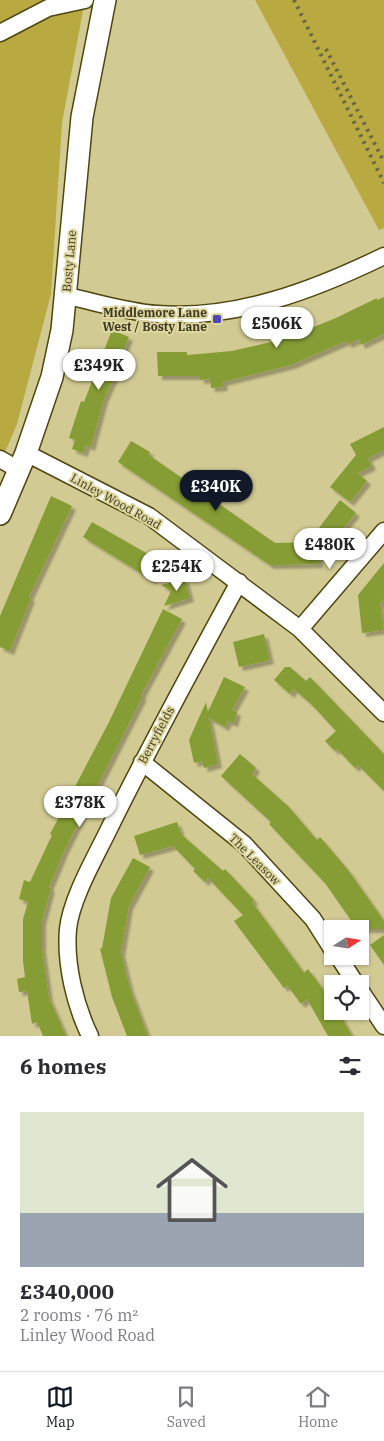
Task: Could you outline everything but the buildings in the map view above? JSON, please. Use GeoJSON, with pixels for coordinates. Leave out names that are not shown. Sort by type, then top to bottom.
{"type":"FeatureCollection","features":[{"type":"Feature","properties":{"kind":"main road","name":"Bosty Lane"},"geometry":{"type":"LineString","coordinates":[[0,514],[22,461],[52,377],[67,296],[82,117],[96,1]]}},
{"type":"Feature","properties":{"kind":"street"},"geometry":{"type":"LineString","coordinates":[[0,33],[48,8],[96,1]]}},
{"type":"Feature","properties":{"kind":"street"},"geometry":{"type":"LineString","coordinates":[[67,296],[156,314],[212,314],[277,299],[362,268],[381,257]]}},
{"type":"Feature","properties":{"kind":"street","name":"Linley Wood Road"},"geometry":{"type":"LineString","coordinates":[[0,459],[22,461],[149,516],[300,629],[384,713]]}},
{"type":"Feature","properties":{"kind":"street"},"geometry":{"type":"LineString","coordinates":[[300,629],[384,530]]}},
{"type":"Feature","properties":{"kind":"street","name":"Berryfields"},"geometry":{"type":"LineString","coordinates":[[90,1036],[82,1020],[70,970],[68,928],[81,887],[142,762],[239,582]]}},
{"type":"Feature","properties":{"kind":"street","name":"The Leasow"},"geometry":{"type":"LineString","coordinates":[[142,762],[244,844],[313,919],[324,936]]}},
{"type":"Feature","properties":{"kind":"street"},"geometry":{"type":"LineString","coordinates":[[369,1004],[384,1026]]}},
{"type":"Feature","properties":{"kind":"shaded area"},"geometry":{"type":"Polygon","coordinates":[[[0,0],[85,0],[62,123],[51,294],[17,424],[0,464],[0,0]]]}},
{"type":"Feature","properties":{"kind":"shaded area"},"geometry":{"type":"Polygon","coordinates":[[[255,0],[384,0],[384,228],[379,230],[255,0]]]}},
{"type":"Feature","properties":{"kind":"railway"},"geometry":{"type":"LineString","coordinates":[[294,0],[384,183]]}},
{"type":"Feature","properties":{"kind":"railway"},"geometry":{"type":"LineString","coordinates":[[326,49],[384,162]]}},
{"type":"Feature","properties":{"kind":"place","name":"Middlemore Lane West / Bosty Lane"},"geometry":{"type":"Point","coordinates":[217,319]}}]}
